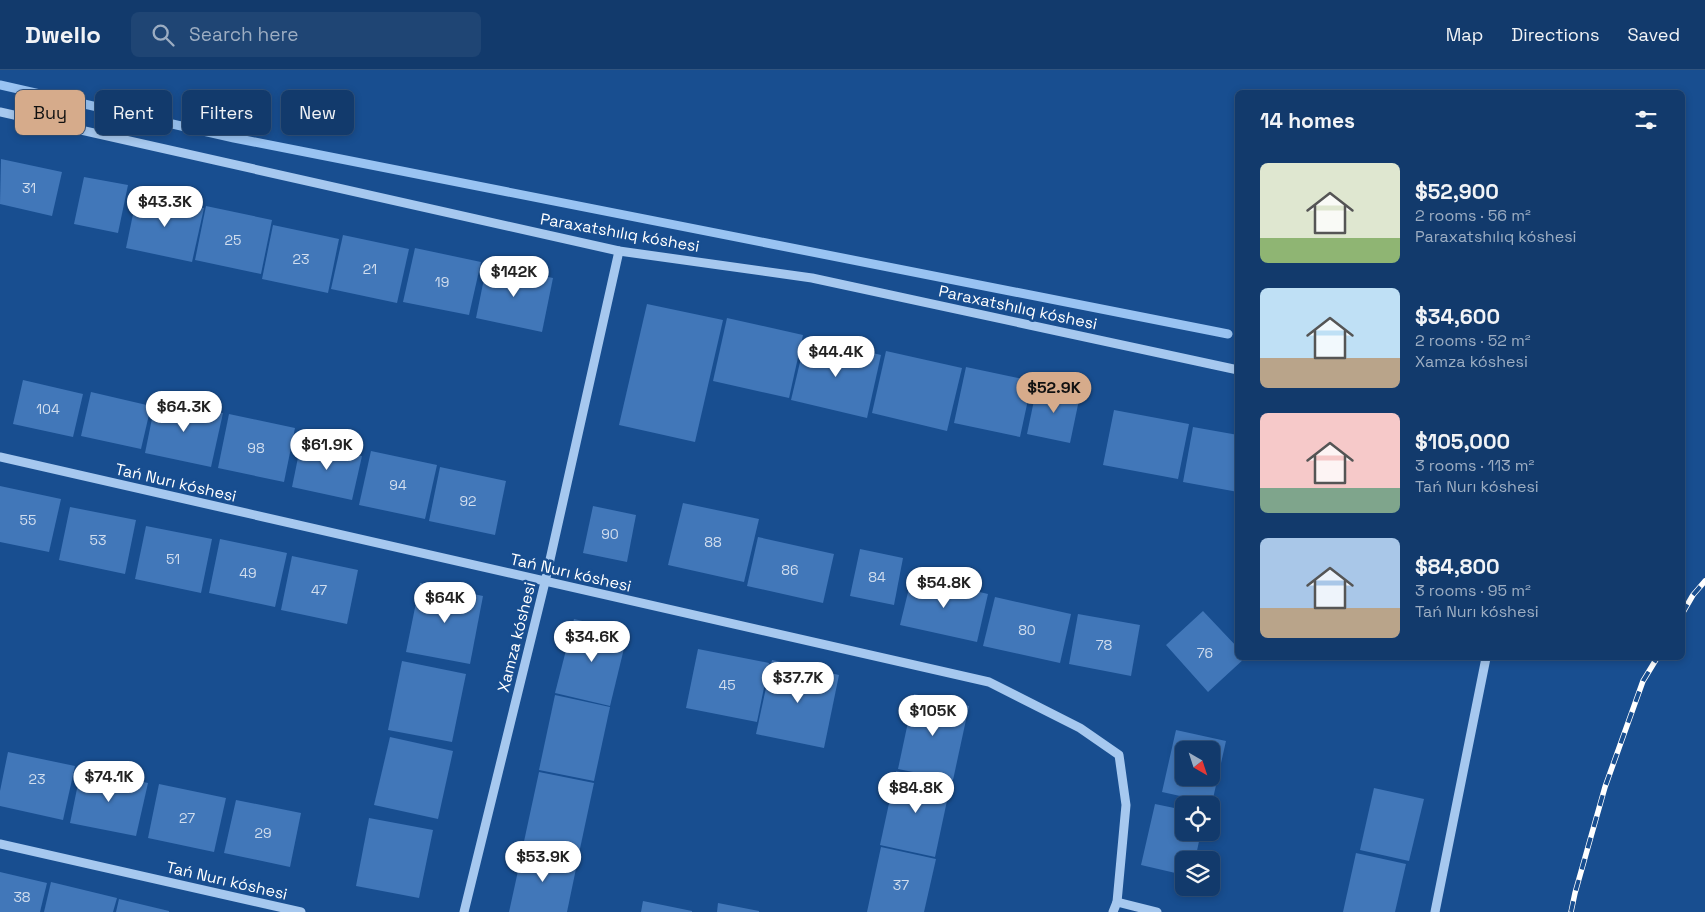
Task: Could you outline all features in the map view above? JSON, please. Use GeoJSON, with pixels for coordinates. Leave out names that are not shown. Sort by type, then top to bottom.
{"type":"FeatureCollection","features":[{"type":"Feature","properties":{"kind":"street","name":"Paraxatshılıq kóshesi"},"geometry":{"type":"LineString","coordinates":[[0,112],[620,251],[812,278],[1235,369]]}},
{"type":"Feature","properties":{"kind":"street","name":"Xamza kóshesi"},"geometry":{"type":"LineString","coordinates":[[464,912],[545,582],[620,251]]}},
{"type":"Feature","properties":{"kind":"street","name":"Tań Nurı kóshesi"},"geometry":{"type":"LineString","coordinates":[[0,457],[990,682],[1080,728],[1119,755],[1126,805],[1117,902]]}},
{"type":"Feature","properties":{"kind":"street"},"geometry":{"type":"LineString","coordinates":[[1435,912],[1486,660]]}},
{"type":"Feature","properties":{"kind":"street","name":"Tań Nurı kóshesi"},"geometry":{"type":"LineString","coordinates":[[0,844],[301,912]]}},
{"type":"Feature","properties":{"kind":"street"},"geometry":{"type":"LineString","coordinates":[[1113,912],[1117,902],[1157,912]]}},
{"type":"Feature","properties":{"kind":"building"},"geometry":{"type":"Polygon","coordinates":[[[1,159],[62,172],[52,216],[0,204],[1,159]]]}},
{"type":"Feature","properties":{"kind":"building"},"geometry":{"type":"Polygon","coordinates":[[[84,177],[128,185],[118,233],[74,224],[84,177]]]}},
{"type":"Feature","properties":{"kind":"building"},"geometry":{"type":"Polygon","coordinates":[[[137,195],[204,208],[192,262],[126,248],[137,195]]]}},
{"type":"Feature","properties":{"kind":"building"},"geometry":{"type":"Polygon","coordinates":[[[206,206],[272,220],[261,274],[195,260],[206,206]]]}},
{"type":"Feature","properties":{"kind":"building"},"geometry":{"type":"Polygon","coordinates":[[[273,225],[339,239],[328,293],[262,279],[273,225]]]}},
{"type":"Feature","properties":{"kind":"building"},"geometry":{"type":"Polygon","coordinates":[[[343,235],[409,249],[397,303],[331,289],[343,235]]]}},
{"type":"Feature","properties":{"kind":"building"},"geometry":{"type":"Polygon","coordinates":[[[415,248],[481,262],[469,315],[403,302],[415,248]]]}},
{"type":"Feature","properties":{"kind":"building"},"geometry":{"type":"Polygon","coordinates":[[[487,264],[553,278],[542,332],[476,318],[487,264]]]}},
{"type":"Feature","properties":{"kind":"building"},"geometry":{"type":"Polygon","coordinates":[[[647,304],[723,320],[695,442],[619,425],[647,304]]]}},
{"type":"Feature","properties":{"kind":"building"},"geometry":{"type":"Polygon","coordinates":[[[727,318],[803,335],[789,398],[713,381],[727,318]]]}},
{"type":"Feature","properties":{"kind":"building"},"geometry":{"type":"Polygon","coordinates":[[[806,337],[881,355],[867,418],[791,400],[806,337]]]}},
{"type":"Feature","properties":{"kind":"building"},"geometry":{"type":"Polygon","coordinates":[[[886,351],[962,368],[947,431],[872,413],[886,351]]]}},
{"type":"Feature","properties":{"kind":"building"},"geometry":{"type":"Polygon","coordinates":[[[966,367],[1032,381],[1020,437],[954,423],[966,367]]]}},
{"type":"Feature","properties":{"kind":"building"},"geometry":{"type":"Polygon","coordinates":[[[23,380],[83,394],[73,437],[13,424],[23,380]]]}},
{"type":"Feature","properties":{"kind":"building"},"geometry":{"type":"Polygon","coordinates":[[[1037,386],[1080,395],[1070,443],[1027,434],[1037,386]]]}},
{"type":"Feature","properties":{"kind":"building"},"geometry":{"type":"Polygon","coordinates":[[[91,392],[151,406],[141,449],[81,436],[91,392]]]}},
{"type":"Feature","properties":{"kind":"building"},"geometry":{"type":"Polygon","coordinates":[[[156,399],[223,413],[211,467],[145,453],[156,399]]]}},
{"type":"Feature","properties":{"kind":"building"},"geometry":{"type":"Polygon","coordinates":[[[1114,410],[1189,424],[1178,479],[1103,465],[1114,410]]]}},
{"type":"Feature","properties":{"kind":"building"},"geometry":{"type":"Polygon","coordinates":[[[229,414],[295,428],[284,482],[218,468],[229,414]]]}},
{"type":"Feature","properties":{"kind":"building"},"geometry":{"type":"Polygon","coordinates":[[[1193,427],[1235,434],[1235,491],[1183,482],[1193,427]]]}},
{"type":"Feature","properties":{"kind":"building"},"geometry":{"type":"Polygon","coordinates":[[[301,443],[362,456],[352,500],[292,487],[301,443]]]}},
{"type":"Feature","properties":{"kind":"building"},"geometry":{"type":"Polygon","coordinates":[[[371,451],[437,465],[425,519],[359,505],[371,451]]]}},
{"type":"Feature","properties":{"kind":"building"},"geometry":{"type":"Polygon","coordinates":[[[440,467],[506,481],[495,535],[429,521],[440,467]]]}},
{"type":"Feature","properties":{"kind":"building"},"geometry":{"type":"Polygon","coordinates":[[[0,486],[61,499],[49,552],[0,542],[0,486]]]}},
{"type":"Feature","properties":{"kind":"building"},"geometry":{"type":"Polygon","coordinates":[[[683,503],[759,519],[744,582],[668,565],[683,503]]]}},
{"type":"Feature","properties":{"kind":"building"},"geometry":{"type":"Polygon","coordinates":[[[593,506],[636,515],[627,562],[583,553],[593,506]]]}},
{"type":"Feature","properties":{"kind":"building"},"geometry":{"type":"Polygon","coordinates":[[[70,507],[136,520],[125,574],[59,560],[70,507]]]}},
{"type":"Feature","properties":{"kind":"building"},"geometry":{"type":"Polygon","coordinates":[[[146,526],[212,539],[201,593],[135,579],[146,526]]]}},
{"type":"Feature","properties":{"kind":"building"},"geometry":{"type":"Polygon","coordinates":[[[758,537],[834,554],[823,603],[747,586],[758,537]]]}},
{"type":"Feature","properties":{"kind":"building"},"geometry":{"type":"Polygon","coordinates":[[[220,539],[287,553],[275,607],[209,593],[220,539]]]}},
{"type":"Feature","properties":{"kind":"building"},"geometry":{"type":"Polygon","coordinates":[[[860,549],[903,558],[894,605],[850,596],[860,549]]]}},
{"type":"Feature","properties":{"kind":"building"},"geometry":{"type":"Polygon","coordinates":[[[292,556],[358,570],[347,624],[281,610],[292,556]]]}},
{"type":"Feature","properties":{"kind":"building"},"geometry":{"type":"Polygon","coordinates":[[[912,576],[988,594],[977,642],[900,625],[912,576]]]}},
{"type":"Feature","properties":{"kind":"building"},"geometry":{"type":"Polygon","coordinates":[[[420,583],[483,596],[470,664],[406,652],[420,583]]]}},
{"type":"Feature","properties":{"kind":"building"},"geometry":{"type":"Polygon","coordinates":[[[995,597],[1071,614],[1060,663],[983,646],[995,597]]]}},
{"type":"Feature","properties":{"kind":"building"},"geometry":{"type":"Polygon","coordinates":[[[1203,611],[1235,645],[1235,660],[1243,660],[1208,692],[1166,645],[1203,611]]]}},
{"type":"Feature","properties":{"kind":"building"},"geometry":{"type":"Polygon","coordinates":[[[1078,614],[1140,625],[1131,676],[1069,664],[1078,614]]]}},
{"type":"Feature","properties":{"kind":"building"},"geometry":{"type":"Polygon","coordinates":[[[574,619],[628,632],[610,706],[555,693],[574,619]]]}},
{"type":"Feature","properties":{"kind":"building"},"geometry":{"type":"Polygon","coordinates":[[[698,649],[769,663],[757,722],[686,708],[698,649]]]}},
{"type":"Feature","properties":{"kind":"building"},"geometry":{"type":"Polygon","coordinates":[[[772,660],[839,675],[824,748],[756,734],[772,660]]]}},
{"type":"Feature","properties":{"kind":"building"},"geometry":{"type":"Polygon","coordinates":[[[402,661],[466,674],[452,742],[388,730],[402,661]]]}},
{"type":"Feature","properties":{"kind":"building"},"geometry":{"type":"Polygon","coordinates":[[[914,694],[969,706],[953,780],[898,769],[914,694]]]}},
{"type":"Feature","properties":{"kind":"building"},"geometry":{"type":"Polygon","coordinates":[[[555,695],[610,707],[594,781],[539,770],[555,695]]]}},
{"type":"Feature","properties":{"kind":"building"},"geometry":{"type":"Polygon","coordinates":[[[1176,730],[1226,741],[1220,768],[1220,741],[1175,741],[1175,786],[1216,786],[1214,796],[1180,796],[1162,792],[1176,730]]]}},
{"type":"Feature","properties":{"kind":"building"},"geometry":{"type":"Polygon","coordinates":[[[390,737],[453,751],[438,819],[374,805],[390,737]]]}},
{"type":"Feature","properties":{"kind":"building"},"geometry":{"type":"Polygon","coordinates":[[[8,752],[75,766],[63,820],[0,806],[0,791],[8,752]]]}},
{"type":"Feature","properties":{"kind":"building"},"geometry":{"type":"Polygon","coordinates":[[[81,769],[148,783],[136,836],[70,823],[81,769]]]}},
{"type":"Feature","properties":{"kind":"building"},"geometry":{"type":"Polygon","coordinates":[[[896,771],[951,782],[935,857],[880,845],[896,771]]]}},
{"type":"Feature","properties":{"kind":"building"},"geometry":{"type":"Polygon","coordinates":[[[539,772],[594,783],[578,858],[523,846],[539,772]]]}},
{"type":"Feature","properties":{"kind":"building"},"geometry":{"type":"Polygon","coordinates":[[[159,784],[226,798],[214,852],[148,838],[159,784]]]}},
{"type":"Feature","properties":{"kind":"building"},"geometry":{"type":"Polygon","coordinates":[[[1374,788],[1424,799],[1409,861],[1360,850],[1374,788]]]}},
{"type":"Feature","properties":{"kind":"building"},"geometry":{"type":"Polygon","coordinates":[[[236,800],[301,813],[290,867],[224,853],[236,800]]]}},
{"type":"Feature","properties":{"kind":"building"},"geometry":{"type":"Polygon","coordinates":[[[1155,804],[1175,808],[1175,841],[1199,841],[1197,851],[1175,851],[1175,873],[1141,865],[1155,804]]]}},
{"type":"Feature","properties":{"kind":"building"},"geometry":{"type":"Polygon","coordinates":[[[369,818],[433,830],[419,898],[356,886],[369,818]]]}},
{"type":"Feature","properties":{"kind":"building"},"geometry":{"type":"Polygon","coordinates":[[[881,847],[936,859],[924,912],[867,912],[881,847]]]}},
{"type":"Feature","properties":{"kind":"building"},"geometry":{"type":"Polygon","coordinates":[[[523,848],[578,859],[567,912],[509,912],[523,848]]]}},
{"type":"Feature","properties":{"kind":"building"},"geometry":{"type":"Polygon","coordinates":[[[1356,853],[1406,864],[1395,912],[1343,912],[1356,853]]]}},
{"type":"Feature","properties":{"kind":"building"},"geometry":{"type":"Polygon","coordinates":[[[0,872],[47,883],[40,912],[0,912],[0,872]]]}},
{"type":"Feature","properties":{"kind":"building"},"geometry":{"type":"Polygon","coordinates":[[[51,882],[117,898],[113,912],[44,912],[51,882]]]}},
{"type":"Feature","properties":{"kind":"building"},"geometry":{"type":"Polygon","coordinates":[[[119,899],[169,911],[169,912],[116,912],[119,899]]]}},
{"type":"Feature","properties":{"kind":"building"},"geometry":{"type":"Polygon","coordinates":[[[643,901],[692,911],[692,912],[641,912],[643,901]]]}},
{"type":"Feature","properties":{"kind":"building"},"geometry":{"type":"Polygon","coordinates":[[[718,903],[759,911],[759,912],[717,912],[718,903]]]}},
{"type":"Feature","properties":{"kind":"waterway"},"geometry":{"type":"LineString","coordinates":[[0,85],[234,138],[1228,334]]}},
{"type":"Feature","properties":{"kind":"railway"},"geometry":{"type":"LineString","coordinates":[[1685,609],[1693,595],[1705,581]]}},
{"type":"Feature","properties":{"kind":"railway"},"geometry":{"type":"LineString","coordinates":[[1571,912],[1605,787],[1643,681],[1656,660]]}}]}
